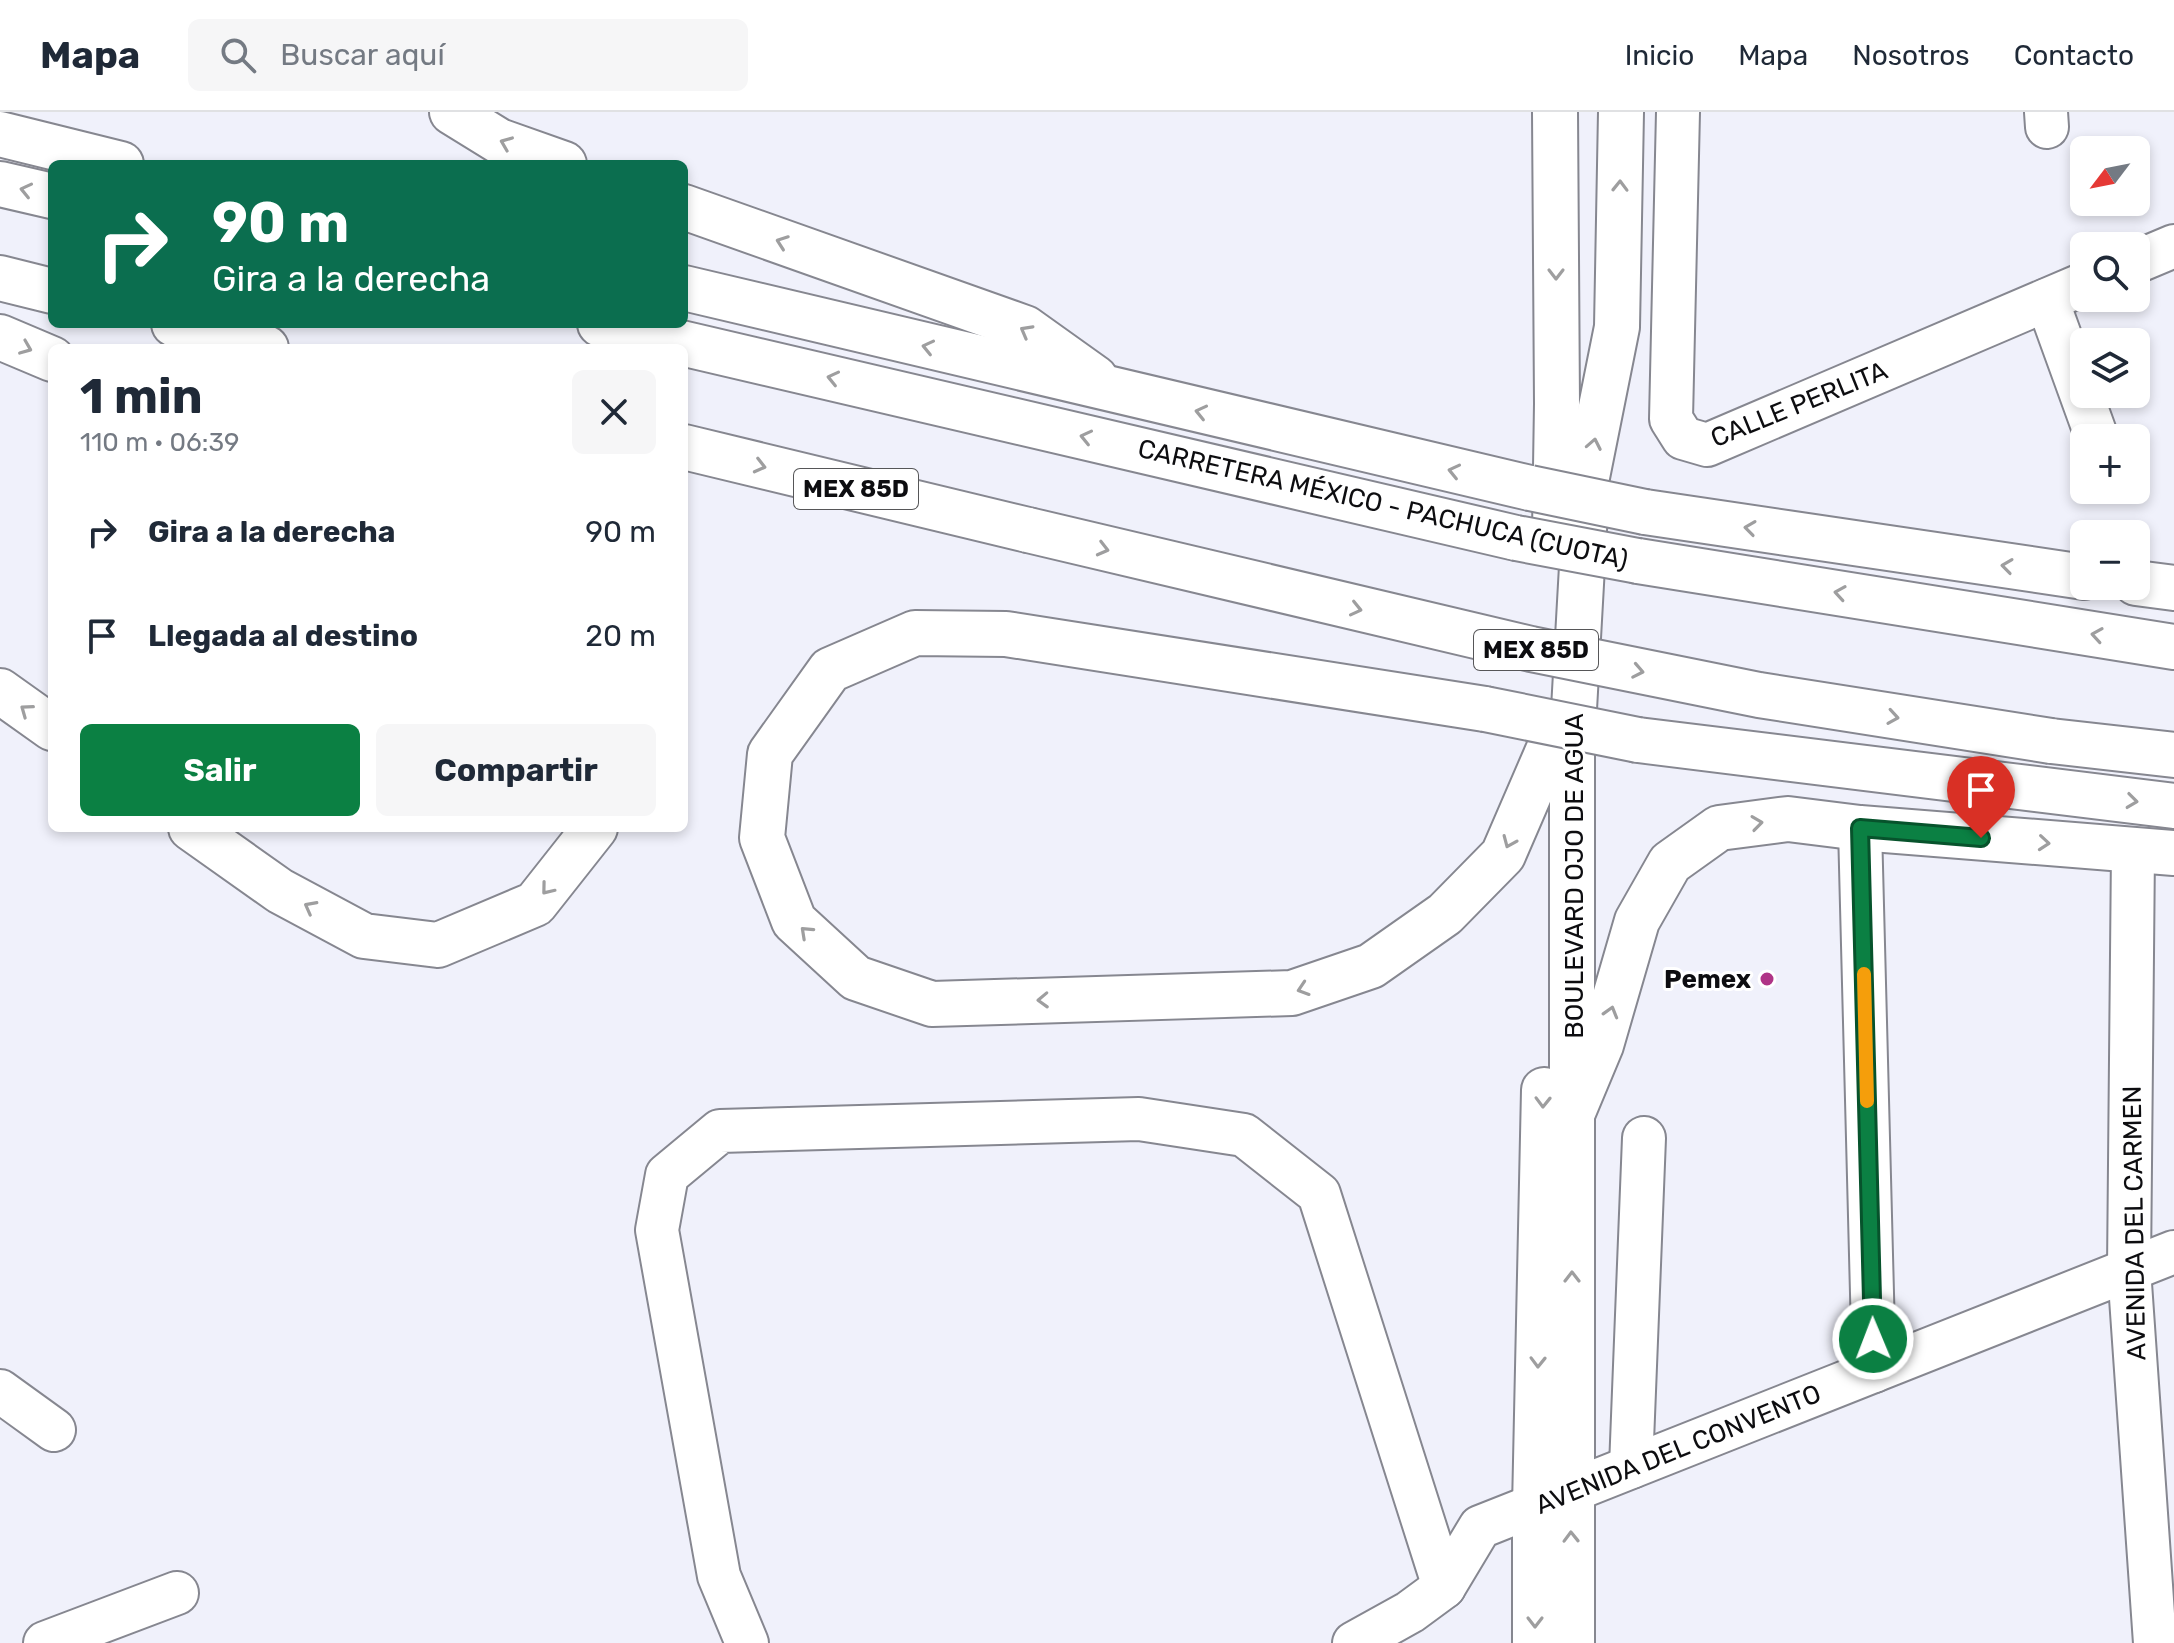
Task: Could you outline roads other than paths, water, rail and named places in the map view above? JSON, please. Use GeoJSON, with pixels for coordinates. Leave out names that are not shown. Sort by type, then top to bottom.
{"type":"FeatureCollection","features":[{"type":"Feature","properties":{"kind":"main road"},"geometry":{"type":"LineString","coordinates":[[452,112],[499,141],[553,160]]}},
{"type":"Feature","properties":{"kind":"main road","name":"BOULEVARD OJO DE AGUA"},"geometry":{"type":"LineString","coordinates":[[1555,112],[1557,404],[1551,744],[1553,1499],[1572,1643]]}},
{"type":"Feature","properties":{"kind":"main road"},"geometry":{"type":"LineString","coordinates":[[1557,404],[1584,319],[1585,112]]}},
{"type":"Feature","properties":{"kind":"main road","name":"BOULEVARD OJO DE AGUA"},"geometry":{"type":"LineString","coordinates":[[1535,1643],[1553,1499],[1573,1112],[1572,745],[1587,477],[1617,327],[1621,112]]}},
{"type":"Feature","properties":{"kind":"main road"},"geometry":{"type":"LineString","coordinates":[[8,136],[105,160]]}},
{"type":"Feature","properties":{"kind":"main road"},"geometry":{"type":"LineString","coordinates":[[0,184],[48,195]]}},
{"type":"Feature","properties":{"kind":"main road"},"geometry":{"type":"LineString","coordinates":[[688,208],[1025,328],[1113,391]]}},
{"type":"Feature","properties":{"kind":"main road"},"geometry":{"type":"LineString","coordinates":[[0,278],[48,290]]}},
{"type":"Feature","properties":{"kind":"main road"},"geometry":{"type":"LineString","coordinates":[[688,289],[1113,391],[1645,512],[2070,575]]}},
{"type":"Feature","properties":{"kind":"main road"},"geometry":{"type":"LineString","coordinates":[[189,328],[251,344]]}},
{"type":"Feature","properties":{"kind":"main road","name":"CARRETERA MÉXICO - PACHUCA (CUOTA)"},"geometry":{"type":"LineString","coordinates":[[617,328],[686,344]]}},
{"type":"Feature","properties":{"kind":"main road"},"geometry":{"type":"LineString","coordinates":[[0,337],[48,357]]}},
{"type":"Feature","properties":{"kind":"main road","name":"CARRETERA MÉXICO - PACHUCA (CUOTA)"},"geometry":{"type":"LineString","coordinates":[[688,345],[1516,538],[1638,561],[2174,647]]}},
{"type":"Feature","properties":{"kind":"main road","name":"MEX 85D"},"geometry":{"type":"LineString","coordinates":[[688,448],[1292,595],[1546,652],[1773,697],[2051,741],[2174,755]]}},
{"type":"Feature","properties":{"kind":"main road"},"geometry":{"type":"LineString","coordinates":[[2150,585],[2174,588]]}},
{"type":"Feature","properties":{"kind":"main road"},"geometry":{"type":"LineString","coordinates":[[1551,744],[1503,855],[1445,914],[1371,966],[1292,993],[932,1004],[856,978],[794,921],[762,838],[770,754],[830,670],[915,633],[1006,634],[1485,709],[1638,740],[2174,806]]}},
{"type":"Feature","properties":{"kind":"main road"},"geometry":{"type":"LineString","coordinates":[[0,691],[48,725]]}},
{"type":"Feature","properties":{"kind":"main road"},"geometry":{"type":"LineString","coordinates":[[1573,1112],[1601,1045],[1637,921],[1670,863],[1719,828],[1788,819],[1860,828],[2154,852]]}},
{"type":"Feature","properties":{"kind":"main road"},"geometry":{"type":"LineString","coordinates":[[197,832],[280,891],[364,936],[438,945],[535,904],[592,832]]}},
{"type":"Feature","properties":{"kind":"street","name":"CALLE PERLITA"},"geometry":{"type":"LineString","coordinates":[[1678,112],[1671,419],[1683,438],[1707,445],[2066,292]]}},
{"type":"Feature","properties":{"kind":"street"},"geometry":{"type":"LineString","coordinates":[[2150,256],[2174,246]]}},
{"type":"Feature","properties":{"kind":"street"},"geometry":{"type":"LineString","coordinates":[[2066,292],[2094,424]]}},
{"type":"Feature","properties":{"kind":"street"},"geometry":{"type":"LineString","coordinates":[[1860,828],[1874,1371]]}},
{"type":"Feature","properties":{"kind":"street","name":"AVENIDA DEL CARMEN"},"geometry":{"type":"LineString","coordinates":[[2154,852],[2129,1269],[2155,1643]]}},
{"type":"Feature","properties":{"kind":"street"},"geometry":{"type":"LineString","coordinates":[[747,1643],[719,1576],[657,1230],[667,1175],[720,1131],[1139,1119],[1244,1135],[1319,1194],[1444,1587]]}},
{"type":"Feature","properties":{"kind":"street"},"geometry":{"type":"LineString","coordinates":[[1631,1467],[1644,1138]]}},
{"type":"Feature","properties":{"kind":"street","name":"AVENIDA DEL CONVENTO"},"geometry":{"type":"LineString","coordinates":[[1354,1643],[1410,1612],[1444,1587],[1480,1527],[2174,1252]]}},
{"type":"Feature","properties":{"kind":"street"},"geometry":{"type":"LineString","coordinates":[[0,1391],[54,1430]]}},
{"type":"Feature","properties":{"kind":"street"},"geometry":{"type":"LineString","coordinates":[[45,1643],[177,1593]]}},
{"type":"Feature","properties":{"kind":"place","name":"Pemex"},"geometry":{"type":"Point","coordinates":[1767,979]}}]}
